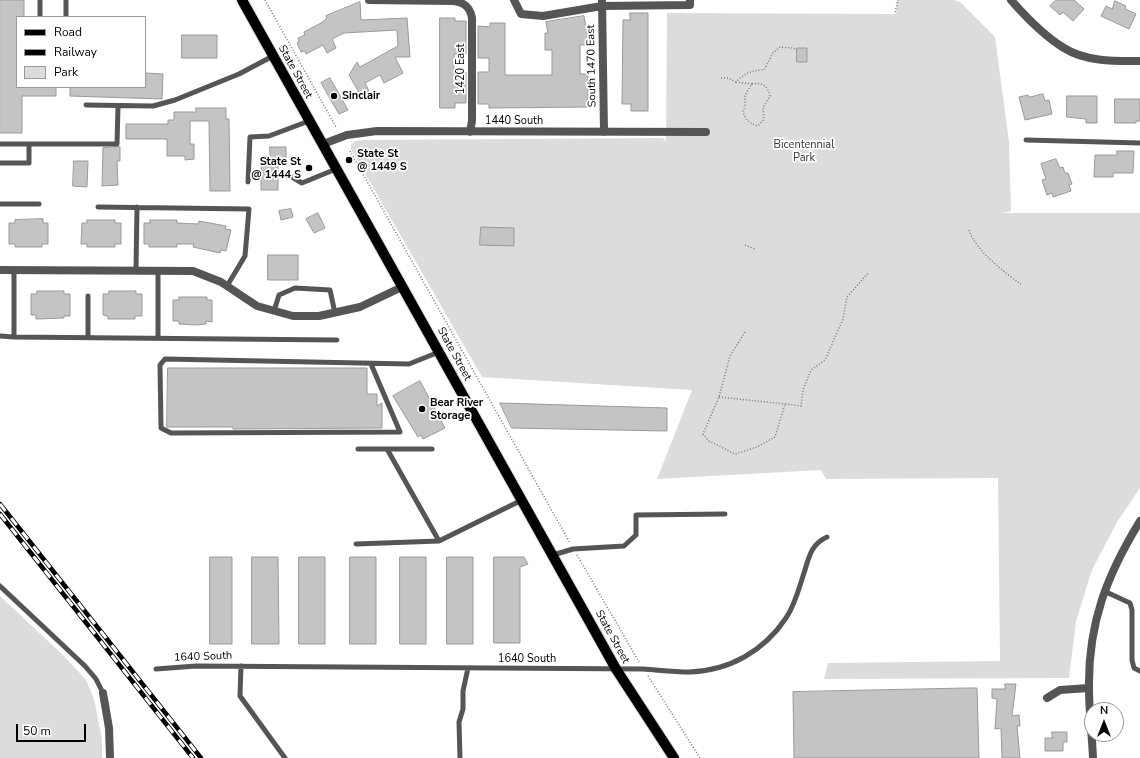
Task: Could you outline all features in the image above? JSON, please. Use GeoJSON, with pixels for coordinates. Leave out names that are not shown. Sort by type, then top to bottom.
{"type":"FeatureCollection","features":[{"type":"Feature","properties":{"kind":"main road","name":"State Street"},"geometry":{"type":"LineString","coordinates":[[242,0],[616,669],[674,758]]}},
{"type":"Feature","properties":{"kind":"street"},"geometry":{"type":"LineString","coordinates":[[369,0],[433,0]]}},
{"type":"Feature","properties":{"kind":"street","name":"1420 East"},"geometry":{"type":"LineString","coordinates":[[433,0],[459,2],[468,6],[472,18],[472,121],[470,132]]}},
{"type":"Feature","properties":{"kind":"street"},"geometry":{"type":"LineString","coordinates":[[514,0],[521,14],[543,16],[602,3],[690,3]]}},
{"type":"Feature","properties":{"kind":"street"},"geometry":{"type":"LineString","coordinates":[[1011,0],[1064,49],[1088,58],[1119,61],[1140,61]]}},
{"type":"Feature","properties":{"kind":"street","name":"South 1470 East"},"geometry":{"type":"LineString","coordinates":[[602,3],[604,132]]}},
{"type":"Feature","properties":{"kind":"street","name":"1440 South"},"geometry":{"type":"LineString","coordinates":[[323,144],[341,137],[363,132],[706,132]]}},
{"type":"Feature","properties":{"kind":"street"},"geometry":{"type":"LineString","coordinates":[[0,270],[193,271],[227,286],[257,306],[293,316],[319,316],[360,308],[402,287]]}},
{"type":"Feature","properties":{"kind":"street"},"geometry":{"type":"LineString","coordinates":[[1093,758],[1089,688],[1094,629],[1104,591],[1119,556],[1140,521]]}},
{"type":"Feature","properties":{"kind":"street"},"geometry":{"type":"LineString","coordinates":[[1047,698],[1060,690],[1089,688]]}},
{"type":"Feature","properties":{"kind":"street"},"geometry":{"type":"LineString","coordinates":[[103,693],[109,728],[110,758]]}},
{"type":"Feature","properties":{"kind":"lane"},"geometry":{"type":"LineString","coordinates":[[40,0],[40,16]]}},
{"type":"Feature","properties":{"kind":"lane"},"geometry":{"type":"LineString","coordinates":[[66,0],[66,16]]}},
{"type":"Feature","properties":{"kind":"lane"},"geometry":{"type":"LineString","coordinates":[[86,105],[153,106],[175,100],[239,74],[273,56]]}},
{"type":"Feature","properties":{"kind":"lane"},"geometry":{"type":"LineString","coordinates":[[0,144],[117,144],[118,106]]}},
{"type":"Feature","properties":{"kind":"lane"},"geometry":{"type":"LineString","coordinates":[[248,182],[250,137],[269,136],[309,121]]}},
{"type":"Feature","properties":{"kind":"lane"},"geometry":{"type":"LineString","coordinates":[[1026,140],[1140,143]]}},
{"type":"Feature","properties":{"kind":"lane"},"geometry":{"type":"LineString","coordinates":[[0,163],[29,163],[29,144]]}},
{"type":"Feature","properties":{"kind":"lane"},"geometry":{"type":"LineString","coordinates":[[292,177],[302,183],[336,169]]}},
{"type":"Feature","properties":{"kind":"lane"},"geometry":{"type":"LineString","coordinates":[[0,204],[39,204]]}},
{"type":"Feature","properties":{"kind":"lane"},"geometry":{"type":"LineString","coordinates":[[98,207],[249,209],[245,256],[227,286]]}},
{"type":"Feature","properties":{"kind":"lane"},"geometry":{"type":"LineString","coordinates":[[136,270],[137,207]]}},
{"type":"Feature","properties":{"kind":"lane"},"geometry":{"type":"LineString","coordinates":[[14,270],[14,337]]}},
{"type":"Feature","properties":{"kind":"lane"},"geometry":{"type":"LineString","coordinates":[[158,270],[158,338]]}},
{"type":"Feature","properties":{"kind":"lane"},"geometry":{"type":"LineString","coordinates":[[274,311],[279,295],[295,288],[330,290],[335,313]]}},
{"type":"Feature","properties":{"kind":"lane"},"geometry":{"type":"LineString","coordinates":[[88,296],[88,337]]}},
{"type":"Feature","properties":{"kind":"lane"},"geometry":{"type":"LineString","coordinates":[[0,336],[337,340]]}},
{"type":"Feature","properties":{"kind":"lane"},"geometry":{"type":"LineString","coordinates":[[371,364],[400,432],[171,433],[161,428],[160,366],[165,359],[409,364],[439,352]]}},
{"type":"Feature","properties":{"kind":"lane"},"geometry":{"type":"LineString","coordinates":[[358,449],[432,449]]}},
{"type":"Feature","properties":{"kind":"lane"},"geometry":{"type":"LineString","coordinates":[[387,449],[439,541]]}},
{"type":"Feature","properties":{"kind":"lane"},"geometry":{"type":"LineString","coordinates":[[356,544],[439,541],[522,500]]}},
{"type":"Feature","properties":{"kind":"lane"},"geometry":{"type":"LineString","coordinates":[[553,556],[573,549],[624,546],[636,536],[636,514],[725,514]]}},
{"type":"Feature","properties":{"kind":"lane","name":"1640 South"},"geometry":{"type":"LineString","coordinates":[[156,669],[196,666],[241,666],[643,669],[690,672],[717,668],[734,663],[766,643],[786,618],[794,602],[811,551],[817,541],[827,537]]}},
{"type":"Feature","properties":{"kind":"lane"},"geometry":{"type":"LineString","coordinates":[[0,586],[85,666],[96,679],[103,693]]}},
{"type":"Feature","properties":{"kind":"lane"},"geometry":{"type":"LineString","coordinates":[[1104,591],[1130,603],[1132,610],[1132,660],[1134,668],[1140,671]]}},
{"type":"Feature","properties":{"kind":"lane"},"geometry":{"type":"LineString","coordinates":[[241,666],[240,696],[285,758]]}},
{"type":"Feature","properties":{"kind":"lane"},"geometry":{"type":"LineString","coordinates":[[460,758],[459,722],[463,709],[463,691],[468,668]]}},
{"type":"Feature","properties":{"kind":"path"},"geometry":{"type":"LineString","coordinates":[[265,0],[336,127]]}},
{"type":"Feature","properties":{"kind":"path"},"geometry":{"type":"LineString","coordinates":[[895,12],[898,0]]}},
{"type":"Feature","properties":{"kind":"path"},"geometry":{"type":"LineString","coordinates":[[736,82],[743,75],[753,70],[764,70],[773,53],[780,47],[793,48],[797,50]]}},
{"type":"Feature","properties":{"kind":"path"},"geometry":{"type":"LineString","coordinates":[[721,78],[728,78],[736,82],[752,84],[758,82],[769,91],[770,96],[762,108],[764,120],[758,126],[747,120],[743,111],[745,106],[745,95],[752,84]]}},
{"type":"Feature","properties":{"kind":"path"},"geometry":{"type":"LineString","coordinates":[[350,151],[573,549],[643,669],[700,758]]}},
{"type":"Feature","properties":{"kind":"path"},"geometry":{"type":"LineString","coordinates":[[969,230],[976,244],[1004,272],[1022,285]]}},
{"type":"Feature","properties":{"kind":"path"},"geometry":{"type":"LineString","coordinates":[[745,245],[755,249]]}},
{"type":"Feature","properties":{"kind":"path"},"geometry":{"type":"LineString","coordinates":[[720,397],[801,406],[803,390],[811,370],[825,360],[843,319],[847,297],[869,272]]}},
{"type":"Feature","properties":{"kind":"path"},"geometry":{"type":"LineString","coordinates":[[745,332],[730,356],[720,397],[703,434],[709,441],[735,454],[757,447],[775,437],[785,404]]}},
{"type":"Feature","properties":{"kind":"green space","name":"Bicentennial Park"},"geometry":{"type":"Polygon","coordinates":[[[897,0],[954,0],[960,2],[995,37],[1009,142],[1011,211],[1002,213],[1140,213],[1140,488],[1117,522],[1092,570],[1076,621],[1069,678],[824,679],[828,663],[1000,661],[998,478],[826,479],[821,470],[657,479],[692,390],[482,377],[351,149],[351,145],[355,141],[363,140],[662,138],[666,141],[667,13],[896,14],[897,0]]]}},
{"type":"Feature","properties":{"kind":"green space"},"geometry":{"type":"Polygon","coordinates":[[[0,596],[64,656],[86,680],[94,699],[102,739],[102,758],[0,758],[0,596]]]}},
{"type":"Feature","properties":{"kind":"building"},"geometry":{"type":"Polygon","coordinates":[[[0,0],[24,0],[24,16],[16,16],[16,88],[56,88],[56,96],[22,96],[22,133],[0,133],[0,0]]]}},
{"type":"Feature","properties":{"kind":"building"},"geometry":{"type":"Polygon","coordinates":[[[1056,0],[1074,0],[1084,9],[1073,21],[1063,12],[1060,15],[1050,6],[1056,0]]]}},
{"type":"Feature","properties":{"kind":"building"},"geometry":{"type":"Polygon","coordinates":[[[1115,1],[1126,6],[1125,9],[1136,14],[1129,29],[1101,16],[1106,6],[1112,9],[1115,1]]]}},
{"type":"Feature","properties":{"kind":"building"},"geometry":{"type":"Polygon","coordinates":[[[360,2],[361,20],[407,18],[410,57],[395,57],[403,73],[384,83],[380,75],[365,83],[369,91],[361,96],[349,75],[357,62],[360,67],[398,46],[397,30],[344,33],[332,39],[336,48],[327,53],[323,45],[306,54],[305,51],[301,52],[297,43],[299,42],[298,38],[305,35],[304,32],[321,23],[327,18],[326,16],[360,2]]]}},
{"type":"Feature","properties":{"kind":"building"},"geometry":{"type":"Polygon","coordinates":[[[630,13],[648,13],[648,111],[631,111],[631,104],[622,104],[623,20],[630,20],[630,13]]]}},
{"type":"Feature","properties":{"kind":"building"},"geometry":{"type":"Polygon","coordinates":[[[584,16],[586,28],[589,28],[589,45],[580,45],[580,74],[588,74],[588,107],[489,108],[489,104],[478,104],[478,72],[489,72],[489,58],[478,58],[478,26],[490,27],[490,23],[505,23],[505,75],[552,75],[552,50],[545,50],[545,33],[548,33],[546,22],[584,16]]]}},
{"type":"Feature","properties":{"kind":"building"},"geometry":{"type":"Polygon","coordinates":[[[440,18],[455,18],[455,21],[466,21],[466,54],[455,54],[454,72],[466,72],[466,103],[455,103],[455,108],[440,108],[440,18]]]}},
{"type":"Feature","properties":{"kind":"building"},"geometry":{"type":"Polygon","coordinates":[[[182,35],[217,35],[217,58],[182,58],[182,35]]]}},
{"type":"Feature","properties":{"kind":"building"},"geometry":{"type":"Polygon","coordinates":[[[797,48],[807,48],[807,62],[797,62],[797,48]]]}},
{"type":"Feature","properties":{"kind":"building"},"geometry":{"type":"Polygon","coordinates":[[[146,73],[163,74],[162,99],[70,96],[70,88],[146,88],[146,73]]]}},
{"type":"Feature","properties":{"kind":"building","name":"Sinclair"},"geometry":{"type":"Polygon","coordinates":[[[330,78],[348,110],[339,114],[321,83],[330,78]]]}},
{"type":"Feature","properties":{"kind":"building"},"geometry":{"type":"Polygon","coordinates":[[[1043,94],[1045,101],[1049,100],[1052,114],[1025,120],[1019,97],[1028,95],[1029,97],[1043,94]]]}},
{"type":"Feature","properties":{"kind":"building"},"geometry":{"type":"Polygon","coordinates":[[[1067,96],[1097,96],[1097,123],[1086,123],[1086,119],[1067,117],[1067,96]]]}},
{"type":"Feature","properties":{"kind":"building"},"geometry":{"type":"Polygon","coordinates":[[[1115,99],[1140,99],[1140,121],[1136,121],[1136,123],[1115,123],[1115,99]]]}},
{"type":"Feature","properties":{"kind":"building"},"geometry":{"type":"Polygon","coordinates":[[[196,108],[226,108],[226,119],[229,119],[230,191],[210,191],[209,121],[190,121],[190,144],[194,144],[194,159],[185,160],[185,156],[167,156],[167,139],[126,139],[126,124],[168,124],[168,120],[174,120],[174,112],[196,112],[196,108]]]}},
{"type":"Feature","properties":{"kind":"building"},"geometry":{"type":"Polygon","coordinates":[[[120,147],[120,161],[117,161],[118,185],[102,186],[103,148],[120,147]]]}},
{"type":"Feature","properties":{"kind":"building"},"geometry":{"type":"Polygon","coordinates":[[[270,147],[286,147],[286,159],[278,159],[278,190],[261,190],[261,163],[270,163],[270,147]]]}},
{"type":"Feature","properties":{"kind":"building"},"geometry":{"type":"Polygon","coordinates":[[[1117,151],[1134,151],[1133,173],[1113,173],[1113,177],[1094,177],[1095,155],[1117,155],[1117,151]]]}},
{"type":"Feature","properties":{"kind":"building"},"geometry":{"type":"Polygon","coordinates":[[[1056,159],[1060,168],[1063,167],[1065,173],[1068,173],[1072,184],[1069,185],[1071,191],[1053,197],[1052,193],[1047,195],[1042,180],[1046,179],[1041,164],[1056,159]]]}},
{"type":"Feature","properties":{"kind":"building"},"geometry":{"type":"Polygon","coordinates":[[[74,161],[88,161],[87,187],[73,186],[74,161]]]}},
{"type":"Feature","properties":{"kind":"building"},"geometry":{"type":"Polygon","coordinates":[[[291,209],[293,217],[281,220],[279,211],[291,209]]]}},
{"type":"Feature","properties":{"kind":"building"},"geometry":{"type":"Polygon","coordinates":[[[318,213],[325,228],[314,233],[306,219],[318,213]]]}},
{"type":"Feature","properties":{"kind":"building"},"geometry":{"type":"Polygon","coordinates":[[[43,219],[43,223],[48,223],[48,244],[42,244],[42,247],[15,247],[15,244],[9,244],[9,223],[15,223],[15,220],[43,219]]]}},
{"type":"Feature","properties":{"kind":"building"},"geometry":{"type":"Polygon","coordinates":[[[87,220],[115,220],[115,223],[121,223],[121,244],[115,244],[115,247],[87,247],[87,244],[81,244],[82,223],[87,223],[87,220]]]}},
{"type":"Feature","properties":{"kind":"building"},"geometry":{"type":"Polygon","coordinates":[[[150,220],[177,220],[177,223],[198,224],[199,221],[226,226],[225,229],[231,230],[226,251],[221,250],[220,253],[193,247],[194,244],[177,244],[177,247],[149,247],[149,244],[144,244],[144,223],[150,223],[150,220]]]}},
{"type":"Feature","properties":{"kind":"building"},"geometry":{"type":"Polygon","coordinates":[[[481,227],[514,228],[514,246],[480,245],[481,227]]]}},
{"type":"Feature","properties":{"kind":"building"},"geometry":{"type":"Polygon","coordinates":[[[268,255],[298,255],[298,280],[268,280],[268,255]]]}},
{"type":"Feature","properties":{"kind":"building"},"geometry":{"type":"Polygon","coordinates":[[[37,291],[64,291],[64,294],[70,294],[70,316],[64,316],[64,318],[36,319],[36,315],[31,315],[31,294],[37,294],[37,291]]]}},
{"type":"Feature","properties":{"kind":"building"},"geometry":{"type":"Polygon","coordinates":[[[109,291],[136,291],[136,294],[142,294],[142,316],[135,316],[135,319],[108,319],[108,316],[103,315],[103,294],[109,294],[109,291]]]}},
{"type":"Feature","properties":{"kind":"building"},"geometry":{"type":"Polygon","coordinates":[[[179,297],[207,297],[207,300],[212,300],[212,322],[206,321],[206,324],[196,325],[179,324],[179,321],[173,321],[173,300],[179,300],[179,297]]]}},
{"type":"Feature","properties":{"kind":"building"},"geometry":{"type":"Polygon","coordinates":[[[168,368],[367,368],[367,394],[377,394],[377,406],[382,403],[382,428],[233,429],[233,427],[167,427],[168,368]]]}},
{"type":"Feature","properties":{"kind":"building","name":"Bear River Storage"},"geometry":{"type":"Polygon","coordinates":[[[420,381],[445,428],[423,439],[421,435],[418,437],[393,396],[420,381]]]}},
{"type":"Feature","properties":{"kind":"building"},"geometry":{"type":"Polygon","coordinates":[[[500,403],[667,408],[667,431],[512,428],[500,403]]]}},
{"type":"Feature","properties":{"kind":"building"},"geometry":{"type":"Polygon","coordinates":[[[210,557],[232,557],[232,644],[210,644],[210,557]]]}},
{"type":"Feature","properties":{"kind":"building"},"geometry":{"type":"Polygon","coordinates":[[[252,557],[278,557],[279,644],[252,644],[252,557]]]}},
{"type":"Feature","properties":{"kind":"building"},"geometry":{"type":"Polygon","coordinates":[[[299,557],[325,557],[325,644],[299,644],[299,557]]]}},
{"type":"Feature","properties":{"kind":"building"},"geometry":{"type":"Polygon","coordinates":[[[350,557],[376,557],[376,644],[350,644],[350,557]]]}},
{"type":"Feature","properties":{"kind":"building"},"geometry":{"type":"Polygon","coordinates":[[[400,557],[426,557],[426,644],[400,644],[400,557]]]}},
{"type":"Feature","properties":{"kind":"building"},"geometry":{"type":"Polygon","coordinates":[[[447,557],[473,557],[473,644],[447,644],[447,557]]]}},
{"type":"Feature","properties":{"kind":"building"},"geometry":{"type":"Polygon","coordinates":[[[494,557],[524,557],[528,564],[520,567],[520,643],[494,643],[494,557]]]}},
{"type":"Feature","properties":{"kind":"building"},"geometry":{"type":"Polygon","coordinates":[[[1005,684],[1016,684],[1012,716],[1019,715],[1020,726],[1017,726],[1020,758],[1002,758],[1001,728],[995,729],[997,699],[992,698],[992,689],[1005,689],[1005,684]]]}},
{"type":"Feature","properties":{"kind":"building"},"geometry":{"type":"Polygon","coordinates":[[[977,688],[979,758],[794,758],[793,692],[977,688]]]}},
{"type":"Feature","properties":{"kind":"building"},"geometry":{"type":"Polygon","coordinates":[[[1052,732],[1067,732],[1067,742],[1063,742],[1063,751],[1045,751],[1045,738],[1052,738],[1052,732]]]}},
{"type":"Feature","properties":{"kind":"railway"},"geometry":{"type":"LineString","coordinates":[[0,504],[201,758]]}},
{"type":"Feature","properties":{"kind":"railway"},"geometry":{"type":"LineString","coordinates":[[0,514],[193,758]]}},
{"type":"Feature","properties":{"kind":"place","name":"Sinclair"},"geometry":{"type":"Point","coordinates":[334,96]}},
{"type":"Feature","properties":{"kind":"place","name":"State St @ 1449 S"},"geometry":{"type":"Point","coordinates":[349,160]}},
{"type":"Feature","properties":{"kind":"place","name":"State St @ 1444 S"},"geometry":{"type":"Point","coordinates":[309,168]}},
{"type":"Feature","properties":{"kind":"place","name":"Bear River Storage"},"geometry":{"type":"Point","coordinates":[422,409]}}]}
